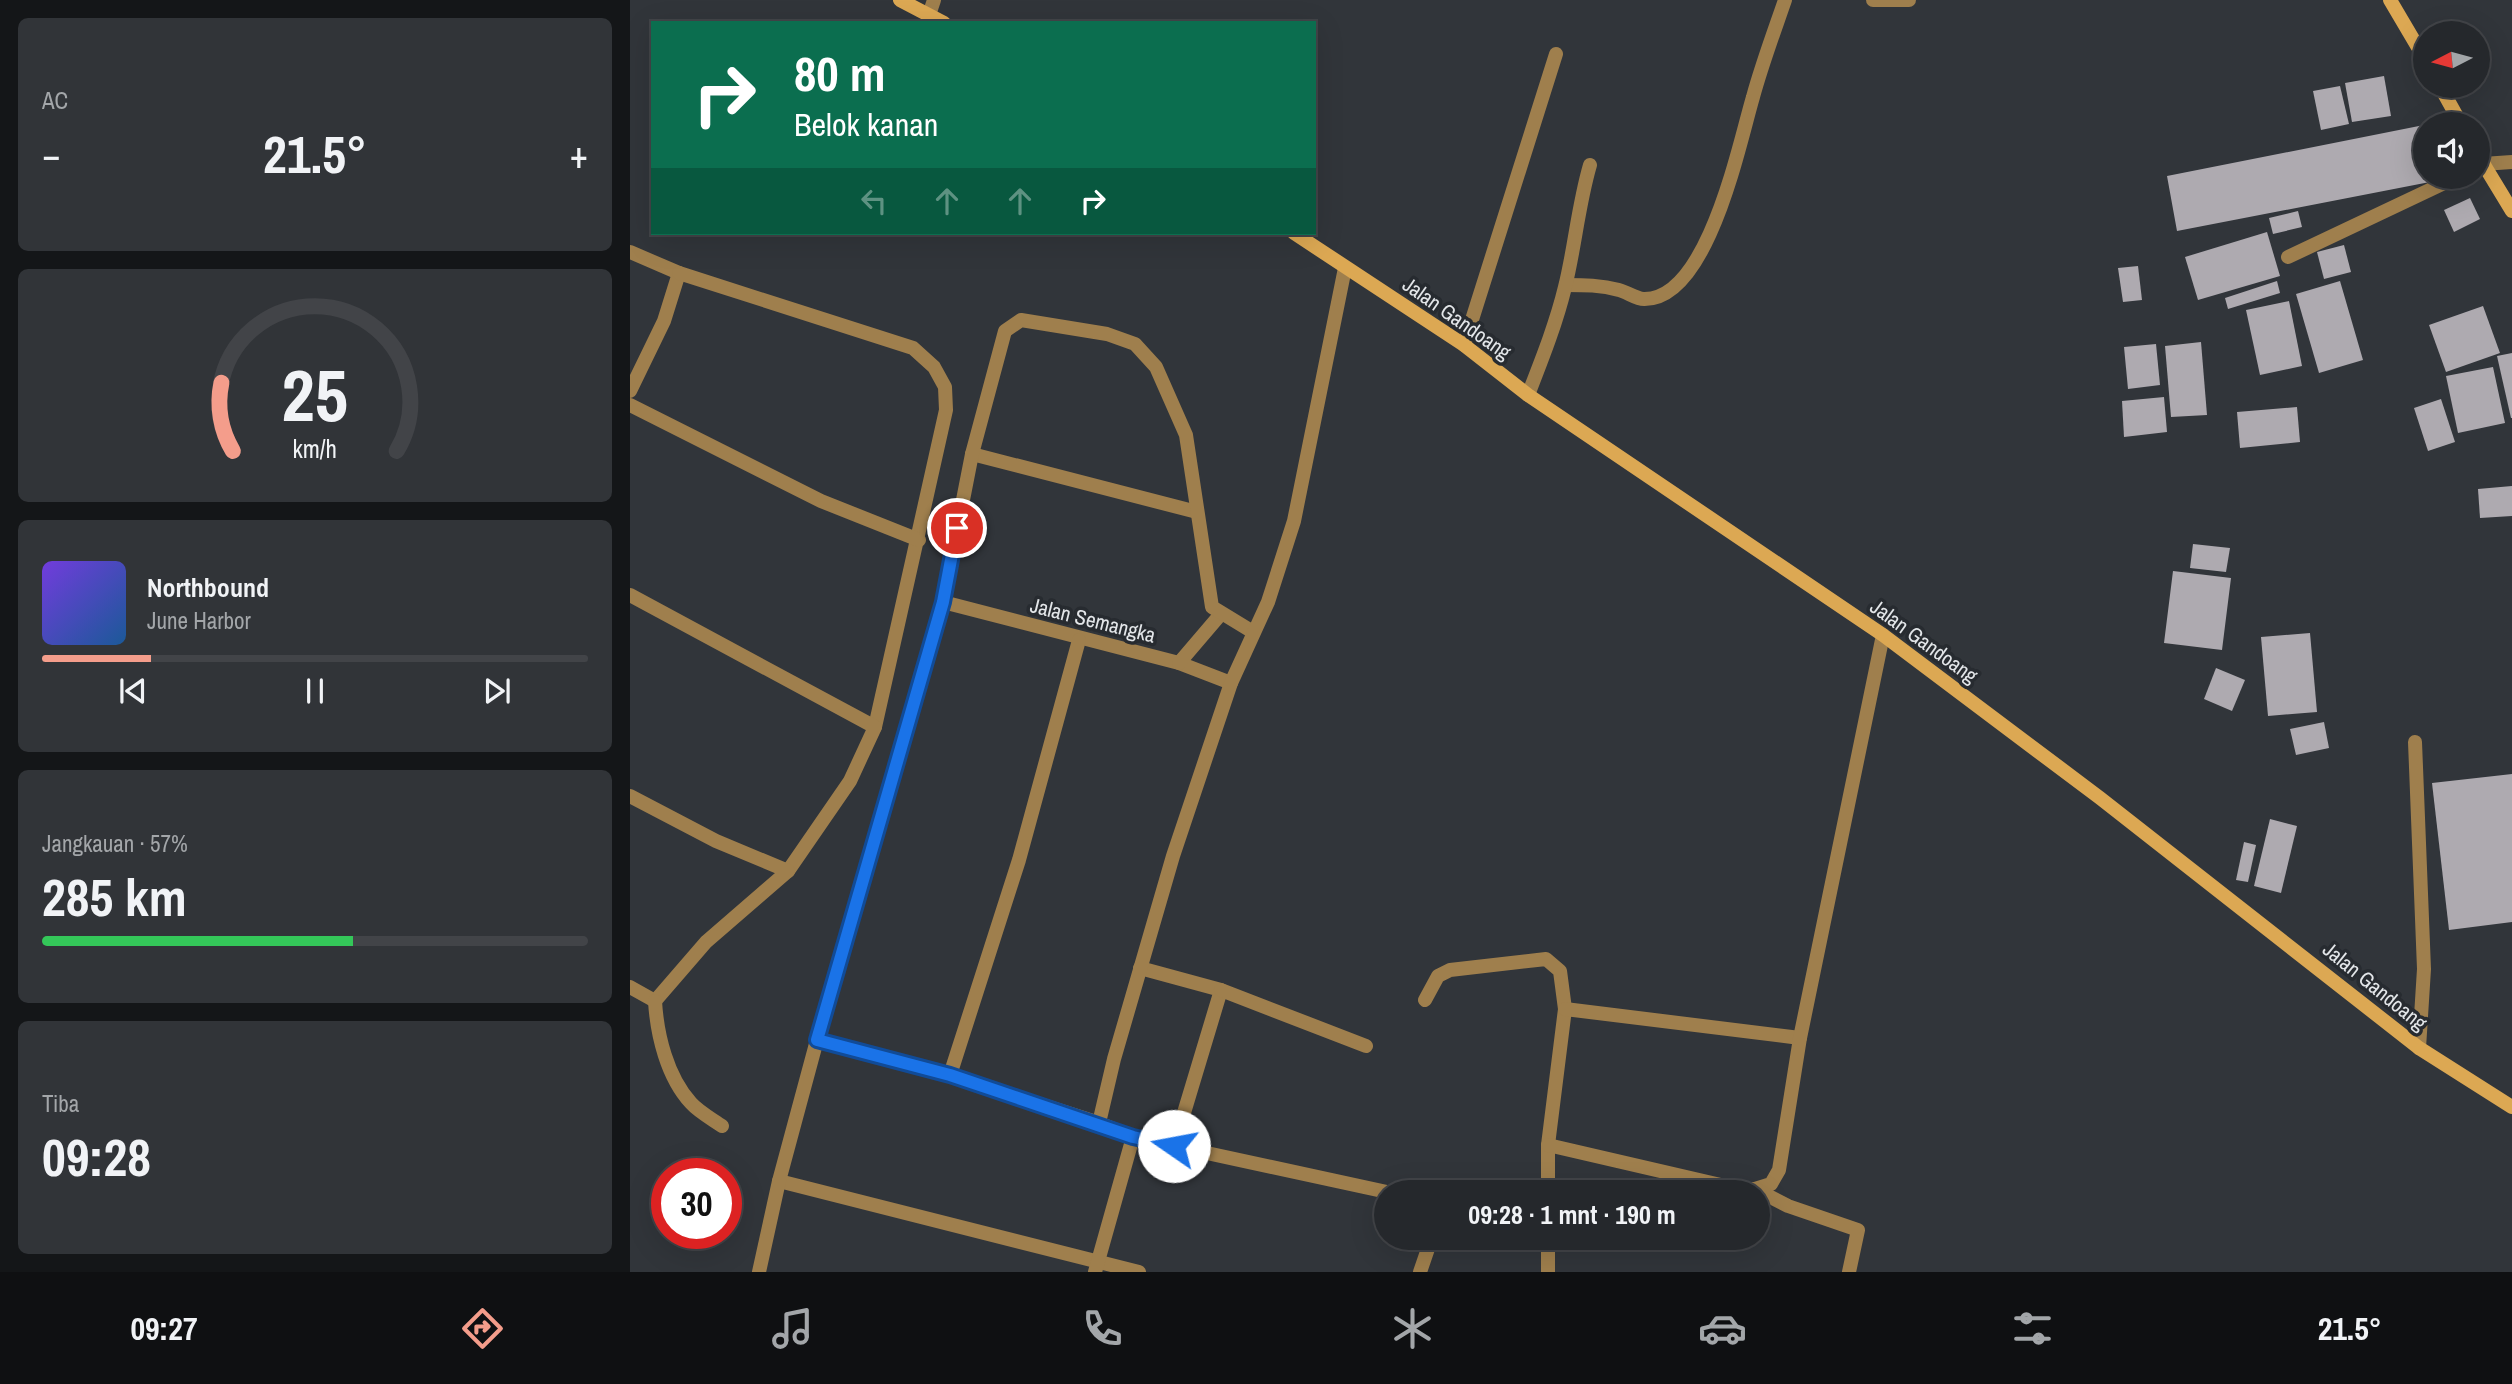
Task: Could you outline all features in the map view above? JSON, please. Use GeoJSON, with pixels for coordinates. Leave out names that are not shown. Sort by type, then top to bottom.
{"type":"FeatureCollection","features":[{"type":"Feature","properties":{"kind":"street"},"geometry":{"type":"LineString","coordinates":[[900,0],[940,21]]}},
{"type":"Feature","properties":{"kind":"street"},"geometry":{"type":"LineString","coordinates":[[929,15],[934,0]]}},
{"type":"Feature","properties":{"kind":"street"},"geometry":{"type":"LineString","coordinates":[[1566,285],[1598,285],[1644,299],[1673,289],[1686,274],[1704,249],[1727,188],[1753,94],[1785,0]]}},
{"type":"Feature","properties":{"kind":"street"},"geometry":{"type":"LineString","coordinates":[[1873,0],[1909,0]]}},
{"type":"Feature","properties":{"kind":"street"},"geometry":{"type":"LineString","coordinates":[[2390,0],[2413,39]]}},
{"type":"Feature","properties":{"kind":"street"},"geometry":{"type":"LineString","coordinates":[[1464,345],[1556,54]]}},
{"type":"Feature","properties":{"kind":"street"},"geometry":{"type":"LineString","coordinates":[[2490,162],[2512,162]]}},
{"type":"Feature","properties":{"kind":"street"},"geometry":{"type":"LineString","coordinates":[[1528,395],[1549,342],[1566,285],[1572,243],[1590,166]]}},
{"type":"Feature","properties":{"kind":"street"},"geometry":{"type":"LineString","coordinates":[[2490,177],[2512,211]]}},
{"type":"Feature","properties":{"kind":"street"},"geometry":{"type":"LineString","coordinates":[[2288,257],[2432,189]]}},
{"type":"Feature","properties":{"kind":"street","name":"Jalan Gandoang"},"geometry":{"type":"LineString","coordinates":[[1297,235],[1464,345],[1528,395],[1883,635],[2100,798],[2419,1048],[2512,1107]]}},
{"type":"Feature","properties":{"kind":"street"},"geometry":{"type":"LineString","coordinates":[[630,252],[679,273],[913,348],[934,367],[945,387],[946,410],[875,727],[850,781],[788,871],[706,942],[655,1001],[657,1024],[666,1058],[680,1085],[691,1104],[722,1126]]}},
{"type":"Feature","properties":{"kind":"street"},"geometry":{"type":"LineString","coordinates":[[1099,1124],[1173,856],[1231,683],[1268,603],[1294,521],[1345,268]]}},
{"type":"Feature","properties":{"kind":"street"},"geometry":{"type":"LineString","coordinates":[[630,391],[664,321],[679,273]]}},
{"type":"Feature","properties":{"kind":"street"},"geometry":{"type":"LineString","coordinates":[[759,1272],[779,1181],[817,1040],[943,602],[972,454],[1005,331],[1012,324],[1021,320],[1107,334],[1135,344],[1156,367],[1186,435],[1212,607],[1220,615],[1253,632]]}},
{"type":"Feature","properties":{"kind":"street"},"geometry":{"type":"LineString","coordinates":[[630,405],[821,501],[919,540]]}},
{"type":"Feature","properties":{"kind":"street"},"geometry":{"type":"LineString","coordinates":[[972,454],[1197,512]]}},
{"type":"Feature","properties":{"kind":"street"},"geometry":{"type":"LineString","coordinates":[[630,595],[875,727]]}},
{"type":"Feature","properties":{"kind":"street","name":"Jalan Semangka"},"geometry":{"type":"LineString","coordinates":[[943,602],[1079,640],[1179,663],[1231,683]]}},
{"type":"Feature","properties":{"kind":"street"},"geometry":{"type":"LineString","coordinates":[[1179,663],[1220,615]]}},
{"type":"Feature","properties":{"kind":"street"},"geometry":{"type":"LineString","coordinates":[[1770,1184],[1779,1170],[1800,1038],[1883,635]]}},
{"type":"Feature","properties":{"kind":"street"},"geometry":{"type":"LineString","coordinates":[[950,1075],[1019,860],[1079,640]]}},
{"type":"Feature","properties":{"kind":"street"},"geometry":{"type":"LineString","coordinates":[[2415,743],[2424,969],[2419,1048]]}},
{"type":"Feature","properties":{"kind":"street"},"geometry":{"type":"LineString","coordinates":[[630,796],[716,841],[788,871]]}},
{"type":"Feature","properties":{"kind":"street"},"geometry":{"type":"LineString","coordinates":[[1425,1000],[1438,976],[1450,970],[1546,959],[1560,971],[1563,978],[1564,1009],[1548,1145],[1548,1180]]}},
{"type":"Feature","properties":{"kind":"street"},"geometry":{"type":"LineString","coordinates":[[1140,968],[1221,990],[1366,1046]]}},
{"type":"Feature","properties":{"kind":"street"},"geometry":{"type":"LineString","coordinates":[[630,988],[655,1001]]}},
{"type":"Feature","properties":{"kind":"street"},"geometry":{"type":"LineString","coordinates":[[1174,1146],[1221,990]]}},
{"type":"Feature","properties":{"kind":"street"},"geometry":{"type":"LineString","coordinates":[[1564,1009],[1800,1038]]}},
{"type":"Feature","properties":{"kind":"street"},"geometry":{"type":"LineString","coordinates":[[817,1040],[950,1075],[1133,1137],[1374,1189]]}},
{"type":"Feature","properties":{"kind":"street"},"geometry":{"type":"LineString","coordinates":[[1096,1266],[1133,1137]]}},
{"type":"Feature","properties":{"kind":"street"},"geometry":{"type":"LineString","coordinates":[[1548,1145],[1699,1180]]}},
{"type":"Feature","properties":{"kind":"street"},"geometry":{"type":"LineString","coordinates":[[779,1181],[1096,1266],[1139,1272]]}},
{"type":"Feature","properties":{"kind":"street"},"geometry":{"type":"LineString","coordinates":[[1770,1197],[1788,1206],[1858,1230],[1849,1272]]}},
{"type":"Feature","properties":{"kind":"street"},"geometry":{"type":"LineString","coordinates":[[1420,1272],[1428,1250]]}},
{"type":"Feature","properties":{"kind":"street"},"geometry":{"type":"LineString","coordinates":[[1548,1250],[1548,1272]]}},
{"type":"Feature","properties":{"kind":"building"},"geometry":{"type":"Polygon","coordinates":[[[2384,76],[2391,116],[2352,122],[2345,83],[2384,76]]]}},
{"type":"Feature","properties":{"kind":"building"},"geometry":{"type":"Polygon","coordinates":[[[2340,86],[2349,124],[2321,130],[2313,91],[2340,86]]]}},
{"type":"Feature","properties":{"kind":"building"},"geometry":{"type":"Polygon","coordinates":[[[2413,127],[2413,185],[2177,231],[2167,176],[2413,127]]]}},
{"type":"Feature","properties":{"kind":"building"},"geometry":{"type":"Polygon","coordinates":[[[2470,198],[2480,219],[2454,232],[2444,210],[2470,198]]]}},
{"type":"Feature","properties":{"kind":"building"},"geometry":{"type":"Polygon","coordinates":[[[2298,211],[2302,227],[2273,234],[2269,218],[2298,211]]]}},
{"type":"Feature","properties":{"kind":"building"},"geometry":{"type":"Polygon","coordinates":[[[2267,232],[2280,276],[2198,300],[2185,257],[2267,232]]]}},
{"type":"Feature","properties":{"kind":"building"},"geometry":{"type":"Polygon","coordinates":[[[2344,245],[2351,272],[2324,279],[2317,252],[2344,245]]]}},
{"type":"Feature","properties":{"kind":"building"},"geometry":{"type":"Polygon","coordinates":[[[2138,266],[2142,300],[2123,302],[2118,268],[2138,266]]]}},
{"type":"Feature","properties":{"kind":"building"},"geometry":{"type":"Polygon","coordinates":[[[2277,281],[2280,293],[2228,309],[2225,298],[2277,281]]]}},
{"type":"Feature","properties":{"kind":"building"},"geometry":{"type":"Polygon","coordinates":[[[2340,281],[2363,360],[2319,373],[2296,294],[2340,281]]]}},
{"type":"Feature","properties":{"kind":"building"},"geometry":{"type":"Polygon","coordinates":[[[2289,301],[2302,366],[2260,375],[2246,310],[2289,301]]]}},
{"type":"Feature","properties":{"kind":"building"},"geometry":{"type":"Polygon","coordinates":[[[2483,306],[2500,353],[2446,372],[2429,325],[2483,306]]]}},
{"type":"Feature","properties":{"kind":"building"},"geometry":{"type":"Polygon","coordinates":[[[2201,342],[2207,415],[2171,417],[2165,346],[2201,342]]]}},
{"type":"Feature","properties":{"kind":"building"},"geometry":{"type":"Polygon","coordinates":[[[2156,344],[2160,385],[2128,389],[2124,347],[2156,344]]]}},
{"type":"Feature","properties":{"kind":"building"},"geometry":{"type":"Polygon","coordinates":[[[2512,353],[2512,418],[2511,418],[2497,356],[2512,353]]]}},
{"type":"Feature","properties":{"kind":"building"},"geometry":{"type":"Polygon","coordinates":[[[2493,367],[2505,423],[2458,433],[2446,376],[2493,367]]]}},
{"type":"Feature","properties":{"kind":"building"},"geometry":{"type":"Polygon","coordinates":[[[2164,397],[2167,432],[2124,437],[2122,401],[2164,397]]]}},
{"type":"Feature","properties":{"kind":"building"},"geometry":{"type":"Polygon","coordinates":[[[2441,399],[2455,442],[2428,451],[2414,408],[2441,399]]]}},
{"type":"Feature","properties":{"kind":"building"},"geometry":{"type":"Polygon","coordinates":[[[2297,407],[2300,442],[2240,448],[2237,412],[2297,407]]]}},
{"type":"Feature","properties":{"kind":"building"},"geometry":{"type":"Polygon","coordinates":[[[2512,486],[2512,516],[2480,518],[2478,489],[2512,486]]]}},
{"type":"Feature","properties":{"kind":"building"},"geometry":{"type":"Polygon","coordinates":[[[2193,544],[2230,548],[2226,572],[2190,568],[2193,544]]]}},
{"type":"Feature","properties":{"kind":"building"},"geometry":{"type":"Polygon","coordinates":[[[2173,571],[2231,578],[2222,650],[2164,643],[2173,571]]]}},
{"type":"Feature","properties":{"kind":"building"},"geometry":{"type":"Polygon","coordinates":[[[2310,633],[2317,712],[2268,716],[2261,637],[2310,633]]]}},
{"type":"Feature","properties":{"kind":"building"},"geometry":{"type":"Polygon","coordinates":[[[2216,668],[2245,680],[2232,711],[2204,699],[2216,668]]]}},
{"type":"Feature","properties":{"kind":"building"},"geometry":{"type":"Polygon","coordinates":[[[2324,722],[2329,748],[2296,755],[2290,729],[2324,722]]]}},
{"type":"Feature","properties":{"kind":"building"},"geometry":{"type":"Polygon","coordinates":[[[2512,774],[2512,922],[2449,930],[2432,783],[2512,774]]]}},
{"type":"Feature","properties":{"kind":"building"},"geometry":{"type":"Polygon","coordinates":[[[2270,819],[2297,826],[2281,893],[2254,886],[2270,819]]]}},
{"type":"Feature","properties":{"kind":"building"},"geometry":{"type":"Polygon","coordinates":[[[2244,842],[2256,845],[2248,882],[2236,880],[2244,842]]]}},
{"type":"Feature","properties":{"kind":"route"},"geometry":{"type":"LineString","coordinates":[[957,528],[943,602],[817,1040],[950,1075],[1133,1137],[1174,1146]]}}]}
